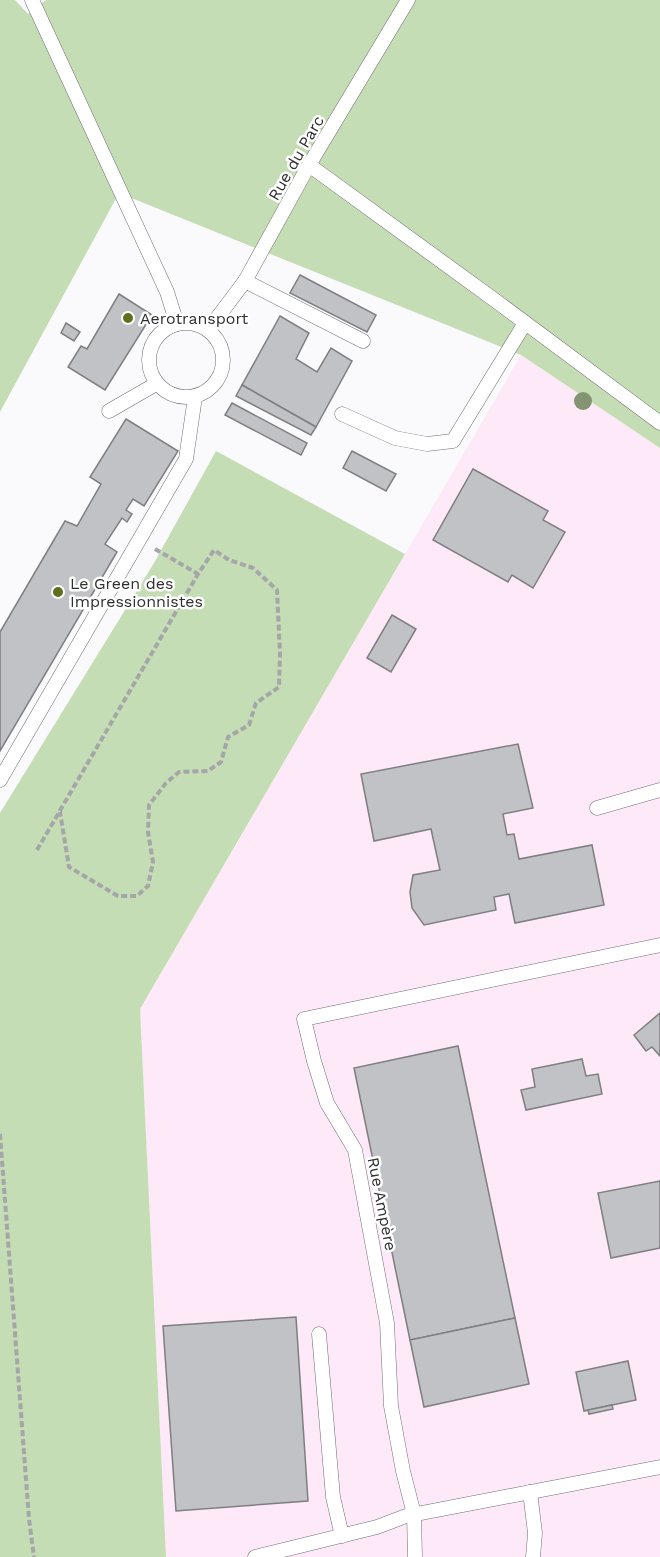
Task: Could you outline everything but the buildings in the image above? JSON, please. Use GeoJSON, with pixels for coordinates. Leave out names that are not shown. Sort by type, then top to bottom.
{"type":"FeatureCollection","features":[{"type":"Feature","properties":{"kind":"lane"},"geometry":{"type":"LineString","coordinates":[[32,0],[167,292],[177,324]]}},
{"type":"Feature","properties":{"kind":"lane","name":"Rue du Parc"},"geometry":{"type":"LineString","coordinates":[[208,330],[244,281],[309,165],[408,0]]}},
{"type":"Feature","properties":{"kind":"lane"},"geometry":{"type":"LineString","coordinates":[[309,165],[660,423]]}},
{"type":"Feature","properties":{"kind":"lane"},"geometry":{"type":"LineString","coordinates":[[244,281],[363,341]]}},
{"type":"Feature","properties":{"kind":"lane"},"geometry":{"type":"LineString","coordinates":[[193,323],[208,330],[222,346],[224,368],[214,386],[195,397],[174,396],[156,384],[149,367],[151,348],[161,333],[177,324],[193,323]]}},
{"type":"Feature","properties":{"kind":"lane"},"geometry":{"type":"LineString","coordinates":[[342,414],[395,438],[427,444],[453,441],[525,323]]}},
{"type":"Feature","properties":{"kind":"lane"},"geometry":{"type":"LineString","coordinates":[[109,411],[156,384]]}},
{"type":"Feature","properties":{"kind":"lane"},"geometry":{"type":"LineString","coordinates":[[0,780],[186,459],[195,397]]}},
{"type":"Feature","properties":{"kind":"lane"},"geometry":{"type":"LineString","coordinates":[[597,808],[660,790]]}},
{"type":"Feature","properties":{"kind":"lane","name":"Rue Ampère"},"geometry":{"type":"LineString","coordinates":[[410,1515],[391,1406],[387,1323],[355,1150],[327,1103],[304,1019],[660,945]]}},
{"type":"Feature","properties":{"kind":"lane"},"geometry":{"type":"LineString","coordinates":[[319,1334],[333,1497],[342,1536]]}},
{"type":"Feature","properties":{"kind":"lane"},"geometry":{"type":"LineString","coordinates":[[255,1557],[376,1527],[410,1515],[660,1467]]}},
{"type":"Feature","properties":{"kind":"lane"},"geometry":{"type":"LineString","coordinates":[[530,1492],[535,1533],[533,1557]]}},
{"type":"Feature","properties":{"kind":"lane"},"geometry":{"type":"LineString","coordinates":[[410,1515],[415,1557]]}},
{"type":"Feature","properties":{"kind":"path"},"geometry":{"type":"LineString","coordinates":[[139,539],[198,574]]}},
{"type":"Feature","properties":{"kind":"path"},"geometry":{"type":"LineString","coordinates":[[37,850],[214,550],[229,560],[253,567],[277,590],[279,687],[256,703],[249,725],[228,737],[221,762],[208,771],[179,772],[166,783],[149,805],[148,832],[153,862],[148,886],[136,896],[118,896],[69,867],[60,812]]}},
{"type":"Feature","properties":{"kind":"path"},"geometry":{"type":"LineString","coordinates":[[0,1134],[28,1519],[34,1557]]}},
{"type":"Feature","properties":{"kind":"shaded area"},"geometry":{"type":"Polygon","coordinates":[[[521,355],[660,448],[660,1557],[166,1557],[140,1009],[521,355]]]}},
{"type":"Feature","properties":{"kind":"green space"},"geometry":{"type":"Polygon","coordinates":[[[0,0],[15,0],[28,14],[46,0],[660,0],[660,448],[521,355],[119,193],[0,412],[0,0]]]}},
{"type":"Feature","properties":{"kind":"green space"},"geometry":{"type":"Polygon","coordinates":[[[216,451],[405,554],[140,1009],[166,1557],[0,1557],[0,813],[154,563],[216,451]]]}},
{"type":"Feature","properties":{"kind":"place","name":"Aerotransport"},"geometry":{"type":"Point","coordinates":[128,318]}},
{"type":"Feature","properties":{"kind":"place","name":"Le Green des Impressionnistes"},"geometry":{"type":"Point","coordinates":[58,592]}}]}
